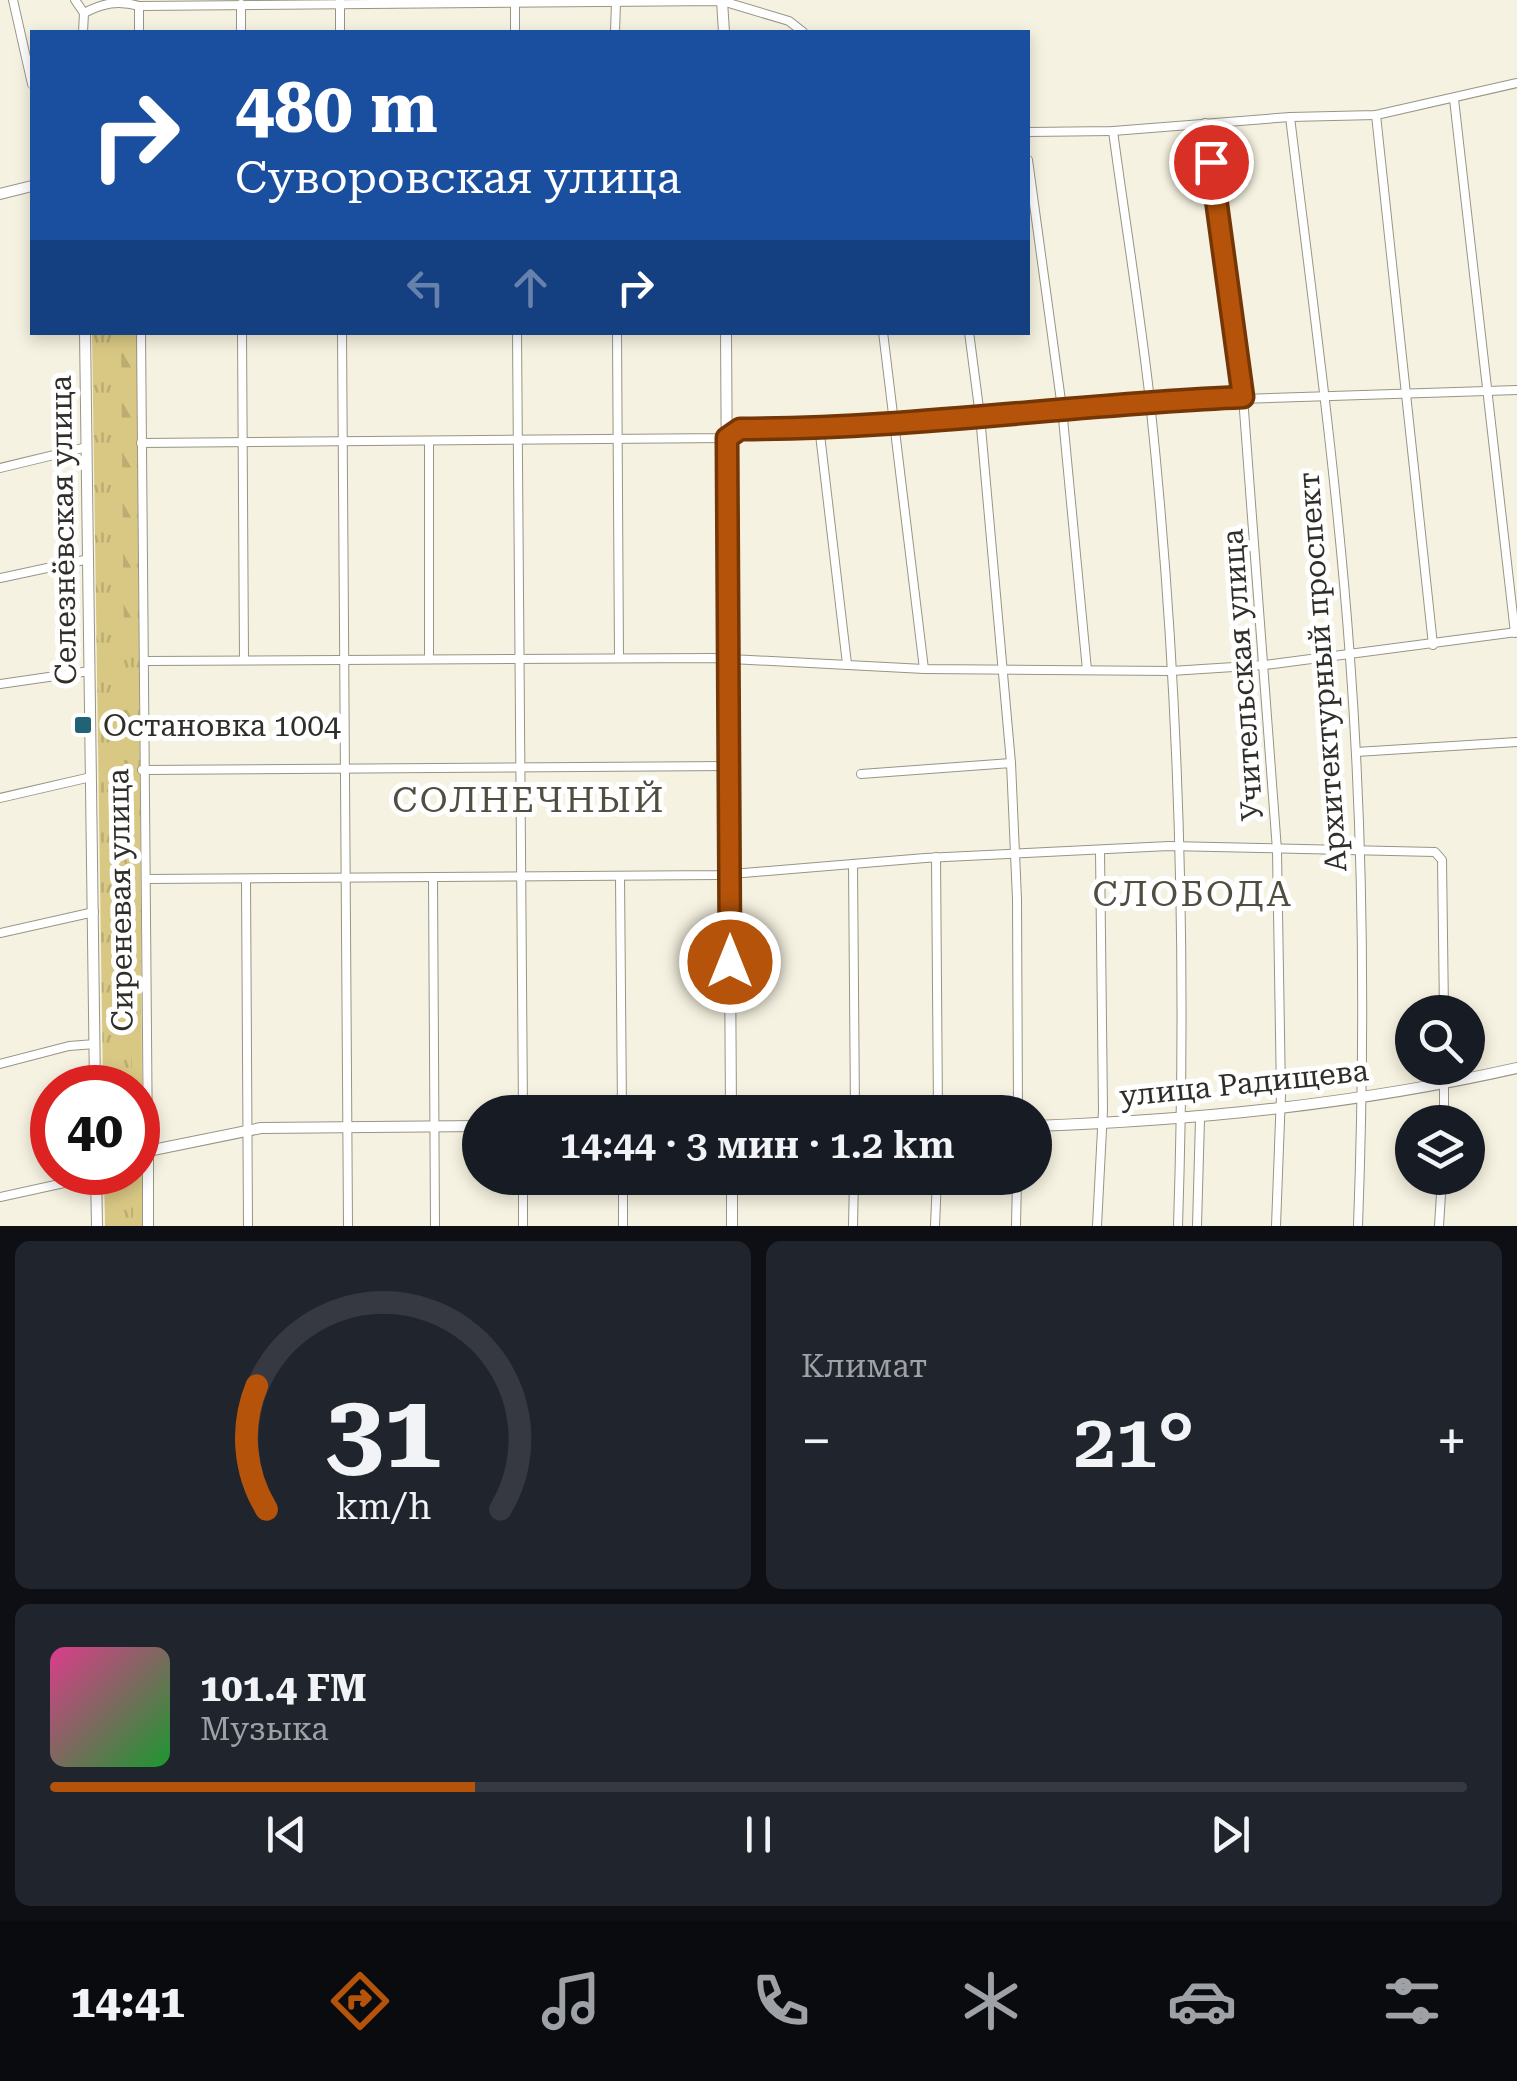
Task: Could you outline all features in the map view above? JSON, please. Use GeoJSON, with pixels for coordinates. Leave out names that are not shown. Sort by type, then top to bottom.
{"type":"FeatureCollection","features":[{"type":"Feature","properties":{"kind":"street"},"geometry":{"type":"LineString","coordinates":[[13,0],[30,75]]}},
{"type":"Feature","properties":{"kind":"street"},"geometry":{"type":"LineString","coordinates":[[74,0],[84,13],[84,30]]}},
{"type":"Feature","properties":{"kind":"street"},"geometry":{"type":"LineString","coordinates":[[84,13],[121,1],[139,6],[722,2],[789,21],[800,30]]}},
{"type":"Feature","properties":{"kind":"street"},"geometry":{"type":"LineString","coordinates":[[616,1],[616,30]]}},
{"type":"Feature","properties":{"kind":"street"},"geometry":{"type":"LineString","coordinates":[[340,2],[340,30]]}},
{"type":"Feature","properties":{"kind":"street"},"geometry":{"type":"LineString","coordinates":[[515,2],[515,30]]}},
{"type":"Feature","properties":{"kind":"street"},"geometry":{"type":"LineString","coordinates":[[722,2],[724,30]]}},
{"type":"Feature","properties":{"kind":"street"},"geometry":{"type":"LineString","coordinates":[[241,4],[241,30]]}},
{"type":"Feature","properties":{"kind":"street"},"geometry":{"type":"LineString","coordinates":[[139,6],[139,30]]}},
{"type":"Feature","properties":{"kind":"street"},"geometry":{"type":"LineString","coordinates":[[1030,132],[1376,115],[1517,84]]}},
{"type":"Feature","properties":{"kind":"street"},"geometry":{"type":"LineString","coordinates":[[144,661],[728,658],[1004,671],[1171,671],[1265,665],[1516,633],[1454,99]]}},
{"type":"Feature","properties":{"kind":"street"},"geometry":{"type":"LineString","coordinates":[[1376,115],[1433,645]]}},
{"type":"Feature","properties":{"kind":"street","name":"Архитектурный проспект"},"geometry":{"type":"LineString","coordinates":[[1290,117],[1350,654],[1360,852],[1362,1097],[1358,1226]]}},
{"type":"Feature","properties":{"kind":"street","name":"Учительская улица"},"geometry":{"type":"LineString","coordinates":[[1205,123],[1243,397],[1277,850],[1280,1110],[1276,1226]]}},
{"type":"Feature","properties":{"kind":"street"},"geometry":{"type":"LineString","coordinates":[[1113,130],[1150,401],[1171,671],[1179,846],[1182,1120],[1178,1226]]}},
{"type":"Feature","properties":{"kind":"street"},"geometry":{"type":"LineString","coordinates":[[1030,175],[1062,408],[1087,670]]}},
{"type":"Feature","properties":{"kind":"street"},"geometry":{"type":"LineString","coordinates":[[0,194],[30,186]]}},
{"type":"Feature","properties":{"kind":"street","name":"Селезнёвская улица"},"geometry":{"type":"LineString","coordinates":[[86,335],[95,1065]]}},
{"type":"Feature","properties":{"kind":"street","name":"Сиреневая улица"},"geometry":{"type":"LineString","coordinates":[[141,335],[147,1065]]}},
{"type":"Feature","properties":{"kind":"street"},"geometry":{"type":"LineString","coordinates":[[242,335],[244,660]]}},
{"type":"Feature","properties":{"kind":"street"},"geometry":{"type":"LineString","coordinates":[[342,335],[348,1226]]}},
{"type":"Feature","properties":{"kind":"street"},"geometry":{"type":"LineString","coordinates":[[518,335],[522,1095]]}},
{"type":"Feature","properties":{"kind":"street"},"geometry":{"type":"LineString","coordinates":[[617,335],[619,658]]}},
{"type":"Feature","properties":{"kind":"street"},"geometry":{"type":"LineString","coordinates":[[726,335],[731,1095]]}},
{"type":"Feature","properties":{"kind":"street"},"geometry":{"type":"LineString","coordinates":[[883,335],[924,668]]}},
{"type":"Feature","properties":{"kind":"street"},"geometry":{"type":"LineString","coordinates":[[969,335],[1011,764],[1018,1095]]}},
{"type":"Feature","properties":{"kind":"street"},"geometry":{"type":"LineString","coordinates":[[141,443],[727,438],[740,429],[896,422],[1150,401],[1517,390]]}},
{"type":"Feature","properties":{"kind":"street"},"geometry":{"type":"LineString","coordinates":[[819,426],[847,664]]}},
{"type":"Feature","properties":{"kind":"street"},"geometry":{"type":"LineString","coordinates":[[429,440],[429,659]]}},
{"type":"Feature","properties":{"kind":"street"},"geometry":{"type":"LineString","coordinates":[[0,468],[87,447]]}},
{"type":"Feature","properties":{"kind":"street"},"geometry":{"type":"LineString","coordinates":[[0,578],[89,559]]}},
{"type":"Feature","properties":{"kind":"street"},"geometry":{"type":"LineString","coordinates":[[0,684],[90,672]]}},
{"type":"Feature","properties":{"kind":"street"},"geometry":{"type":"LineString","coordinates":[[1356,752],[1517,742]]}},
{"type":"Feature","properties":{"kind":"street"},"geometry":{"type":"LineString","coordinates":[[862,774],[1011,764]]}},
{"type":"Feature","properties":{"kind":"street"},"geometry":{"type":"LineString","coordinates":[[142,770],[729,766]]}},
{"type":"Feature","properties":{"kind":"street"},"geometry":{"type":"LineString","coordinates":[[0,798],[91,777]]}},
{"type":"Feature","properties":{"kind":"street"},"geometry":{"type":"LineString","coordinates":[[146,879],[730,874],[1014,853],[1179,846],[1429,852],[1440,855],[1444,995]]}},
{"type":"Feature","properties":{"kind":"street"},"geometry":{"type":"LineString","coordinates":[[1097,1226],[1102,1123],[1100,850]]}},
{"type":"Feature","properties":{"kind":"street"},"geometry":{"type":"LineString","coordinates":[[936,858],[938,1095]]}},
{"type":"Feature","properties":{"kind":"street"},"geometry":{"type":"LineString","coordinates":[[853,864],[855,1095]]}},
{"type":"Feature","properties":{"kind":"street"},"geometry":{"type":"LineString","coordinates":[[620,876],[622,1095]]}},
{"type":"Feature","properties":{"kind":"street"},"geometry":{"type":"LineString","coordinates":[[433,877],[435,1226]]}},
{"type":"Feature","properties":{"kind":"street"},"geometry":{"type":"LineString","coordinates":[[246,880],[248,1226]]}},
{"type":"Feature","properties":{"kind":"street"},"geometry":{"type":"LineString","coordinates":[[0,934],[94,912]]}},
{"type":"Feature","properties":{"kind":"street"},"geometry":{"type":"LineString","coordinates":[[0,1064],[69,1046],[95,1044]]}},
{"type":"Feature","properties":{"kind":"street","name":"улица Радищева"},"geometry":{"type":"LineString","coordinates":[[1485,1075],[1517,1068]]}},
{"type":"Feature","properties":{"kind":"street","name":"улица Радищева"},"geometry":{"type":"LineString","coordinates":[[1052,1125],[1182,1120],[1280,1110],[1438,1085]]}},
{"type":"Feature","properties":{"kind":"street"},"geometry":{"type":"LineString","coordinates":[[1197,1226],[1200,1118]]}},
{"type":"Feature","properties":{"kind":"street"},"geometry":{"type":"LineString","coordinates":[[160,1148],[247,1130],[462,1126]]}},
{"type":"Feature","properties":{"kind":"street"},"geometry":{"type":"LineString","coordinates":[[0,1197],[30,1190]]}},
{"type":"Feature","properties":{"kind":"street"},"geometry":{"type":"LineString","coordinates":[[96,1195],[97,1226]]}},
{"type":"Feature","properties":{"kind":"street","name":"Сиреневая улица"},"geometry":{"type":"LineString","coordinates":[[148,1195],[148,1226]]}},
{"type":"Feature","properties":{"kind":"street"},"geometry":{"type":"LineString","coordinates":[[522,1195],[523,1226]]}},
{"type":"Feature","properties":{"kind":"street"},"geometry":{"type":"LineString","coordinates":[[622,1195],[623,1226]]}},
{"type":"Feature","properties":{"kind":"street"},"geometry":{"type":"LineString","coordinates":[[732,1195],[732,1226]]}},
{"type":"Feature","properties":{"kind":"street"},"geometry":{"type":"LineString","coordinates":[[853,1226],[854,1195]]}},
{"type":"Feature","properties":{"kind":"street"},"geometry":{"type":"LineString","coordinates":[[935,1226],[936,1195]]}},
{"type":"Feature","properties":{"kind":"street"},"geometry":{"type":"LineString","coordinates":[[1016,1226],[1017,1195]]}},
{"type":"Feature","properties":{"kind":"street"},"geometry":{"type":"LineString","coordinates":[[1440,1226],[1441,1195]]}},
{"type":"Feature","properties":{"kind":"green space"},"geometry":{"type":"Polygon","coordinates":[[[92,335],[137,335],[142,1065],[103,1065],[92,335]]]}},
{"type":"Feature","properties":{"kind":"green space"},"geometry":{"type":"Polygon","coordinates":[[[121,335],[134,335],[138,654],[124,654],[121,335]]]}},
{"type":"Feature","properties":{"kind":"green space"},"geometry":{"type":"Polygon","coordinates":[[[137,676],[140,870],[128,871],[126,677],[137,676]]]}},
{"type":"Feature","properties":{"kind":"green space"},"geometry":{"type":"Polygon","coordinates":[[[140,903],[141,1065],[132,1065],[130,904],[140,903]]]}},
{"type":"Feature","properties":{"kind":"green space"},"geometry":{"type":"Polygon","coordinates":[[[104,1195],[143,1195],[143,1226],[105,1226],[104,1195]]]}},
{"type":"Feature","properties":{"kind":"green space"},"geometry":{"type":"Polygon","coordinates":[[[133,1195],[142,1195],[142,1226],[133,1226],[133,1195]]]}},
{"type":"Feature","properties":{"kind":"place","name":"Остановка 1004"},"geometry":{"type":"Point","coordinates":[83,725]}},
{"type":"Feature","properties":{"kind":"district","name":"СОЛНЕЧНЫЙ"},"geometry":{"type":"Point","coordinates":[529,800]}},
{"type":"Feature","properties":{"kind":"district","name":"СЛОБОДА"},"geometry":{"type":"Point","coordinates":[1193,894]}},
{"type":"Feature","properties":{"kind":"route"},"geometry":{"type":"LineString","coordinates":[[730,962],[727,438],[740,429],[851,426],[1116,403],[1243,397],[1211,162]]}}]}
